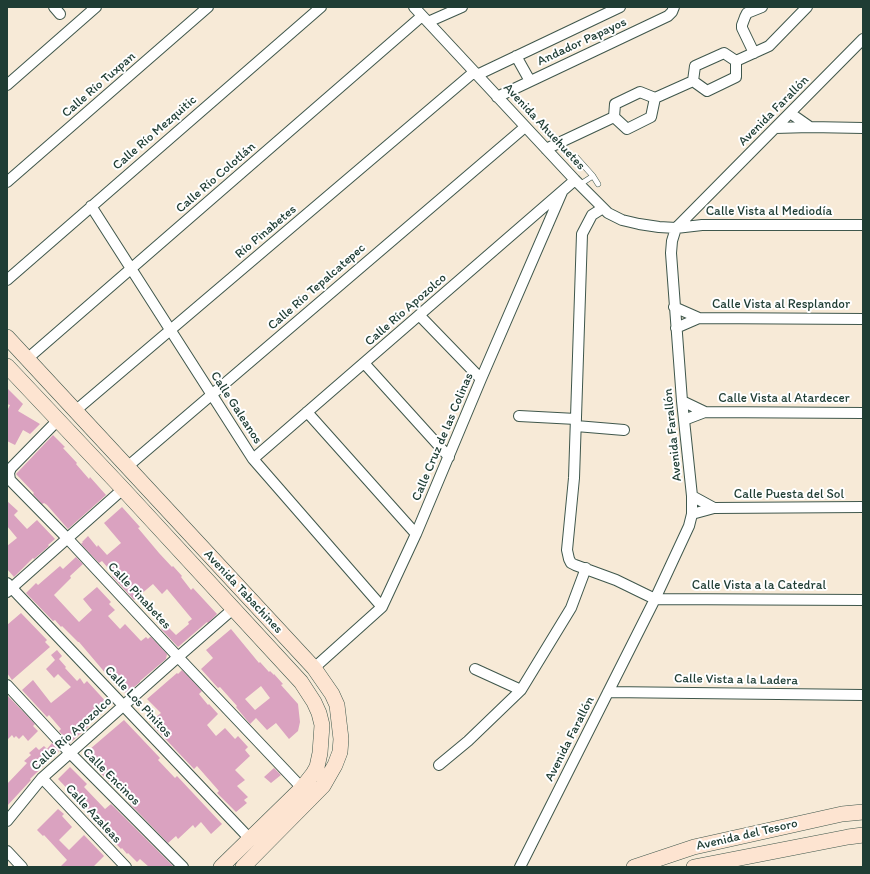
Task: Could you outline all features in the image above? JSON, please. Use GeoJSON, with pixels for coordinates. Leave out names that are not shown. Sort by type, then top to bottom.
{"type":"FeatureCollection","features":[{"type":"Feature","properties":{"kind":"street"},"geometry":{"type":"LineString","coordinates":[[7,85],[96,7]]}},
{"type":"Feature","properties":{"kind":"street","name":"Calle Río Tuxpan"},"geometry":{"type":"LineString","coordinates":[[7,182],[208,7]]}},
{"type":"Feature","properties":{"kind":"street","name":"Calle Río Mezquitic"},"geometry":{"type":"LineString","coordinates":[[7,280],[321,7]]}},
{"type":"Feature","properties":{"kind":"street","name":"Avenida Ahuehuetes"},"geometry":{"type":"LineString","coordinates":[[414,7],[577,182],[608,213],[622,220],[659,227],[676,228]]}},
{"type":"Feature","properties":{"kind":"street","name":"Calle Río Colotlán"},"geometry":{"type":"LineString","coordinates":[[28,359],[131,269],[425,19],[462,7]]}},
{"type":"Feature","properties":{"kind":"street","name":"Andador Papayos"},"geometry":{"type":"LineString","coordinates":[[476,74],[620,7]]}},
{"type":"Feature","properties":{"kind":"street","name":"Andador Papayos"},"geometry":{"type":"LineString","coordinates":[[497,97],[668,16],[674,7]]}},
{"type":"Feature","properties":{"kind":"street"},"geometry":{"type":"LineString","coordinates":[[754,53],[742,25],[747,13],[762,7]]}},
{"type":"Feature","properties":{"kind":"street"},"geometry":{"type":"LineString","coordinates":[[736,61],[769,46],[807,7]]}},
{"type":"Feature","properties":{"kind":"street","name":"Avenida Farallón"},"geometry":{"type":"LineString","coordinates":[[520,867],[655,599],[684,539],[692,514],[692,496],[674,307],[671,253],[672,241],[676,228],[863,40]]}},
{"type":"Feature","properties":{"kind":"street"},"geometry":{"type":"LineString","coordinates":[[693,81],[695,66],[724,53],[736,61]]}},
{"type":"Feature","properties":{"kind":"street"},"geometry":{"type":"LineString","coordinates":[[516,56],[530,81]]}},
{"type":"Feature","properties":{"kind":"street"},"geometry":{"type":"LineString","coordinates":[[693,81],[707,91],[736,77],[736,61]]}},
{"type":"Feature","properties":{"kind":"street","name":"Río Pinabetes"},"geometry":{"type":"LineString","coordinates":[[75,411],[476,74]]}},
{"type":"Feature","properties":{"kind":"street"},"geometry":{"type":"LineString","coordinates":[[614,117],[615,104],[640,92],[655,98],[693,81]]}},
{"type":"Feature","properties":{"kind":"street"},"geometry":{"type":"LineString","coordinates":[[614,117],[627,128],[651,117],[655,98]]}},
{"type":"Feature","properties":{"kind":"street"},"geometry":{"type":"LineString","coordinates":[[790,113],[810,127]]}},
{"type":"Feature","properties":{"kind":"street"},"geometry":{"type":"LineString","coordinates":[[546,149],[614,117]]}},
{"type":"Feature","properties":{"kind":"street","name":"Calle Río Tepalcatepec"},"geometry":{"type":"LineString","coordinates":[[127,467],[525,126]]}},
{"type":"Feature","properties":{"kind":"street"},"geometry":{"type":"LineString","coordinates":[[775,128],[863,128]]}},
{"type":"Feature","properties":{"kind":"street","name":"Calle Río Apozolco"},"geometry":{"type":"LineString","coordinates":[[253,458],[562,192],[577,182]]}},
{"type":"Feature","properties":{"kind":"street","name":"Calle Cruz de las Colinas"},"geometry":{"type":"LineString","coordinates":[[314,668],[382,607],[416,534],[562,192]]}},
{"type":"Feature","properties":{"kind":"street","name":"Calle Galeanos"},"geometry":{"type":"LineString","coordinates":[[91,206],[253,458],[382,607]]}},
{"type":"Feature","properties":{"kind":"street"},"geometry":{"type":"LineString","coordinates":[[603,208],[592,215],[582,234],[574,478],[567,550],[571,563],[616,580],[655,599]]}},
{"type":"Feature","properties":{"kind":"street","name":"Calle Vista al Mediodía"},"geometry":{"type":"LineString","coordinates":[[676,228],[702,225],[863,225]]}},
{"type":"Feature","properties":{"kind":"street","name":"Calle Vista al Resplandor"},"geometry":{"type":"LineString","coordinates":[[674,307],[698,318],[863,319]]}},
{"type":"Feature","properties":{"kind":"street"},"geometry":{"type":"LineString","coordinates":[[419,315],[481,379]]}},
{"type":"Feature","properties":{"kind":"street","name":"Calle Vista al Resplandor"},"geometry":{"type":"LineString","coordinates":[[676,328],[698,318]]}},
{"type":"Feature","properties":{"kind":"street","name":"Avenida Tabachines"},"geometry":{"type":"LineString","coordinates":[[7,337],[314,668],[332,694],[337,705],[341,739],[340,752],[335,765],[323,786],[243,867]]}},
{"type":"Feature","properties":{"kind":"street"},"geometry":{"type":"LineString","coordinates":[[364,363],[449,457]]}},
{"type":"Feature","properties":{"kind":"street","name":"Avenida Tabachines"},"geometry":{"type":"LineString","coordinates":[[8,371],[58,420],[123,489],[300,682],[320,712],[322,725],[320,753],[317,767],[313,774],[302,788],[221,867]]}},
{"type":"Feature","properties":{"kind":"street","name":"Calle Vista al Atardecer"},"geometry":{"type":"LineString","coordinates":[[682,401],[705,412]]}},
{"type":"Feature","properties":{"kind":"street"},"geometry":{"type":"LineString","coordinates":[[307,412],[416,534]]}},
{"type":"Feature","properties":{"kind":"street","name":"Calle Vista al Atardecer"},"geometry":{"type":"LineString","coordinates":[[684,420],[705,412],[863,412]]}},
{"type":"Feature","properties":{"kind":"street"},"geometry":{"type":"LineString","coordinates":[[519,416],[576,422],[624,430]]}},
{"type":"Feature","properties":{"kind":"street","name":"Calle Pinabetes"},"geometry":{"type":"LineString","coordinates":[[58,420],[11,468],[9,473],[10,480],[68,539],[302,788]]}},
{"type":"Feature","properties":{"kind":"street"},"geometry":{"type":"LineString","coordinates":[[8,587],[68,539],[123,489]]}},
{"type":"Feature","properties":{"kind":"street","name":"Calle Puesta del Sol"},"geometry":{"type":"LineString","coordinates":[[692,496],[714,508]]}},
{"type":"Feature","properties":{"kind":"street","name":"Calle Puesta del Sol"},"geometry":{"type":"LineString","coordinates":[[692,514],[714,508],[863,508]]}},
{"type":"Feature","properties":{"kind":"street"},"geometry":{"type":"LineString","coordinates":[[439,765],[468,741],[521,690],[571,608],[586,568]]}},
{"type":"Feature","properties":{"kind":"street","name":"Calle Los Pinitos"},"geometry":{"type":"LineString","coordinates":[[8,587],[250,839]]}},
{"type":"Feature","properties":{"kind":"street","name":"Calle Vista a la Catedral"},"geometry":{"type":"LineString","coordinates":[[655,599],[863,600]]}},
{"type":"Feature","properties":{"kind":"street","name":"Calle Río Apozolco"},"geometry":{"type":"LineString","coordinates":[[7,821],[42,778],[233,609]]}},
{"type":"Feature","properties":{"kind":"street"},"geometry":{"type":"LineString","coordinates":[[475,668],[521,690]]}},
{"type":"Feature","properties":{"kind":"street","name":"Calle Encinos"},"geometry":{"type":"LineString","coordinates":[[7,685],[70,753],[183,867]]}},
{"type":"Feature","properties":{"kind":"street","name":"Calle Vista a la Ladera"},"geometry":{"type":"LineString","coordinates":[[608,692],[863,695]]}},
{"type":"Feature","properties":{"kind":"street","name":"Calle Azaleas"},"geometry":{"type":"LineString","coordinates":[[42,778],[126,867]]}},
{"type":"Feature","properties":{"kind":"street","name":"Avenida del Tesoro"},"geometry":{"type":"LineString","coordinates":[[634,867],[694,847],[842,814],[863,812]]}},
{"type":"Feature","properties":{"kind":"street","name":"Avenida del Tesoro"},"geometry":{"type":"LineString","coordinates":[[694,867],[863,835]]}},
{"type":"Feature","properties":{"kind":"street"},"geometry":{"type":"LineString","coordinates":[[7,851],[22,867]]}},
{"type":"Feature","properties":{"kind":"lane"},"geometry":{"type":"LineString","coordinates":[[576,157],[598,184]]}},
{"type":"Feature","properties":{"kind":"lane"},"geometry":{"type":"LineString","coordinates":[[577,182],[593,176]]}},
{"type":"Feature","properties":{"kind":"building"},"geometry":{"type":"Polygon","coordinates":[[[7,388],[23,404],[18,411],[40,424],[30,434],[23,430],[15,445],[7,441],[7,411],[10,405],[7,404],[7,388]]]}},
{"type":"Feature","properties":{"kind":"building"},"geometry":{"type":"Polygon","coordinates":[[[53,435],[65,447],[63,448],[89,479],[90,477],[106,495],[68,529],[47,505],[44,503],[42,504],[16,474],[53,435]]]}},
{"type":"Feature","properties":{"kind":"building"},"geometry":{"type":"Polygon","coordinates":[[[7,501],[18,511],[14,515],[27,529],[37,520],[55,539],[14,577],[7,569],[7,546],[17,538],[7,526],[7,501]]]}},
{"type":"Feature","properties":{"kind":"building"},"geometry":{"type":"Polygon","coordinates":[[[122,507],[140,527],[138,528],[159,553],[182,576],[181,577],[191,590],[193,588],[217,614],[178,647],[161,629],[168,623],[167,626],[176,635],[189,624],[188,622],[192,619],[167,589],[162,594],[153,584],[134,600],[112,576],[114,575],[102,561],[99,563],[81,544],[88,536],[97,547],[98,545],[107,555],[121,543],[104,523],[122,507]]]}},
{"type":"Feature","properties":{"kind":"building"},"geometry":{"type":"Polygon","coordinates":[[[76,557],[83,564],[70,576],[71,578],[54,595],[79,622],[92,610],[83,599],[97,587],[111,602],[109,604],[115,610],[108,616],[120,629],[125,624],[141,641],[146,637],[148,639],[151,637],[167,654],[166,659],[126,694],[116,682],[115,683],[107,675],[79,642],[55,620],[53,621],[26,593],[36,583],[38,585],[60,566],[63,569],[76,557]]]}},
{"type":"Feature","properties":{"kind":"building"},"geometry":{"type":"Polygon","coordinates":[[[21,613],[47,640],[45,642],[50,647],[12,680],[7,673],[7,625],[21,613]]]}},
{"type":"Feature","properties":{"kind":"building"},"geometry":{"type":"Polygon","coordinates":[[[231,629],[259,663],[260,662],[269,672],[270,671],[274,674],[283,684],[281,685],[298,704],[300,722],[298,731],[289,739],[276,723],[267,730],[256,718],[250,724],[236,707],[237,706],[201,669],[213,658],[206,650],[231,629]],[[261,686],[245,699],[255,710],[270,698],[261,686]]]}},
{"type":"Feature","properties":{"kind":"building"},"geometry":{"type":"Polygon","coordinates":[[[57,650],[62,656],[59,659],[77,681],[80,678],[84,684],[87,681],[110,706],[70,743],[59,731],[61,729],[49,715],[47,717],[22,690],[33,680],[51,703],[71,687],[58,674],[54,678],[46,669],[55,660],[51,655],[57,650]]]}},
{"type":"Feature","properties":{"kind":"building"},"geometry":{"type":"Polygon","coordinates":[[[182,670],[202,691],[199,694],[218,714],[207,725],[216,736],[225,728],[235,739],[238,736],[248,747],[245,750],[250,756],[235,770],[245,780],[237,786],[248,797],[244,800],[247,803],[236,812],[217,793],[219,791],[197,766],[194,769],[154,727],[160,721],[156,717],[161,713],[147,699],[182,670]]]}},
{"type":"Feature","properties":{"kind":"building"},"geometry":{"type":"Polygon","coordinates":[[[7,695],[35,724],[33,726],[38,731],[28,741],[23,735],[19,739],[16,736],[14,738],[12,735],[7,740],[7,695]]]}},
{"type":"Feature","properties":{"kind":"building"},"geometry":{"type":"Polygon","coordinates":[[[124,720],[160,758],[158,760],[175,778],[177,776],[222,824],[211,834],[201,822],[195,828],[193,825],[178,839],[176,836],[168,843],[130,804],[131,803],[116,785],[114,787],[83,755],[124,720]]]}},
{"type":"Feature","properties":{"kind":"building"},"geometry":{"type":"Polygon","coordinates":[[[52,743],[59,751],[30,779],[31,780],[7,806],[7,784],[27,763],[24,761],[31,755],[29,753],[36,747],[39,750],[44,746],[47,749],[52,743]]]}},
{"type":"Feature","properties":{"kind":"building"},"geometry":{"type":"Polygon","coordinates":[[[70,767],[87,784],[84,787],[105,809],[111,804],[174,867],[149,867],[140,859],[137,862],[122,848],[121,849],[101,828],[103,826],[58,779],[70,767]]]}},
{"type":"Feature","properties":{"kind":"building"},"geometry":{"type":"Polygon","coordinates":[[[274,768],[281,775],[271,783],[264,777],[274,768]]]}},
{"type":"Feature","properties":{"kind":"building"},"geometry":{"type":"Polygon","coordinates":[[[58,809],[64,814],[62,816],[72,827],[59,840],[69,850],[84,835],[104,856],[93,867],[60,867],[67,860],[44,835],[43,836],[37,830],[58,809]]]}}]}
